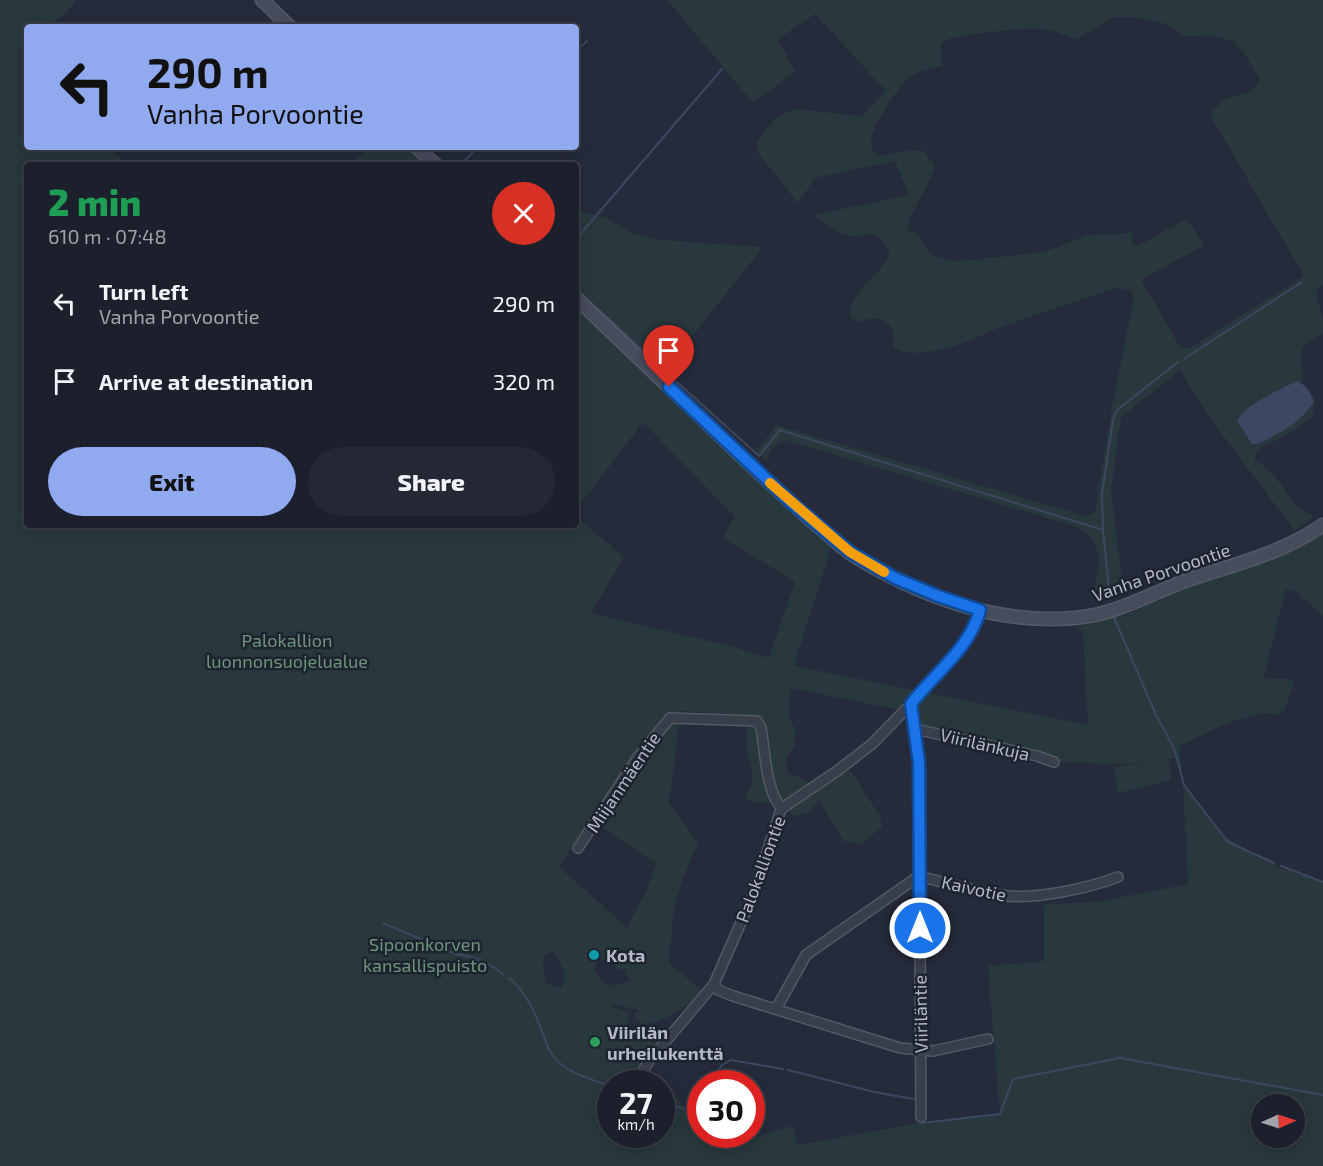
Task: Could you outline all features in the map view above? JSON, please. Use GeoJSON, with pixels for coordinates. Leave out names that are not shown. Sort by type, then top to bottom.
{"type":"FeatureCollection","features":[{"type":"Feature","properties":{"kind":"street"},"geometry":{"type":"LineString","coordinates":[[262,0],[287,24]]}},
{"type":"Feature","properties":{"kind":"street"},"geometry":{"type":"LineString","coordinates":[[419,150],[433,162]]}},
{"type":"Feature","properties":{"kind":"street","name":"Vanha Porvoontie"},"geometry":{"type":"LineString","coordinates":[[579,301],[793,504],[850,552],[895,578],[980,610],[1050,618],[1096,615],[1123,608],[1175,585],[1291,545],[1323,525]]}},
{"type":"Feature","properties":{"kind":"street"},"geometry":{"type":"LineString","coordinates":[[911,704],[965,643],[974,629],[980,610]]}},
{"type":"Feature","properties":{"kind":"street","name":"Viiriläntie"},"geometry":{"type":"LineString","coordinates":[[911,704],[919,763],[921,1117]]}},
{"type":"Feature","properties":{"kind":"street","name":"Palokalliontie"},"geometry":{"type":"LineString","coordinates":[[644,1070],[649,1061],[714,984],[753,895],[782,807],[867,748],[911,704]]}},
{"type":"Feature","properties":{"kind":"street","name":"Miijanmäentie"},"geometry":{"type":"LineString","coordinates":[[578,848],[638,758],[670,718],[756,721],[761,728],[772,793],[782,807]]}},
{"type":"Feature","properties":{"kind":"street","name":"Viirilänkuja"},"geometry":{"type":"LineString","coordinates":[[915,729],[1054,762]]}},
{"type":"Feature","properties":{"kind":"street","name":"Kaivotie"},"geometry":{"type":"LineString","coordinates":[[776,1009],[806,955],[919,876],[1001,896],[1022,897],[1101,883],[1118,877]]}},
{"type":"Feature","properties":{"kind":"street"},"geometry":{"type":"LineString","coordinates":[[714,984],[718,990],[900,1048],[947,1049],[988,1039]]}},
{"type":"Feature","properties":{"kind":"green space"},"geometry":{"type":"Polygon","coordinates":[[[0,0],[75,0],[67,13],[52,24],[24,24],[24,150],[111,150],[124,162],[24,162],[24,528],[579,528],[579,519],[624,557],[591,613],[734,647],[769,658],[795,582],[722,537],[735,517],[643,422],[579,506],[579,310],[755,476],[832,545],[794,666],[1088,725],[1083,634],[1077,627],[1128,614],[1190,587],[1290,552],[1310,542],[1323,531],[1323,618],[1294,590],[1285,590],[1264,678],[1291,679],[1294,684],[1284,711],[1278,715],[1264,713],[1230,722],[1179,746],[1183,785],[1224,836],[1280,868],[1323,881],[1323,1166],[0,1166],[0,0]],[[791,688],[789,718],[796,731],[794,746],[785,762],[788,773],[806,780],[812,788],[846,764],[880,816],[882,827],[860,844],[844,841],[819,801],[808,813],[793,816],[786,804],[751,802],[745,796],[752,784],[752,769],[746,747],[747,728],[756,716],[681,711],[669,802],[698,843],[682,881],[674,908],[669,963],[705,993],[696,1004],[693,1001],[669,1016],[642,1024],[634,1018],[638,1009],[612,1003],[613,1007],[630,1013],[627,1025],[636,1030],[661,1027],[661,1033],[652,1040],[655,1044],[664,1036],[646,1070],[597,1070],[597,1148],[675,1148],[675,1097],[687,1109],[687,1148],[765,1148],[765,1134],[792,1126],[798,1145],[913,1124],[1000,1114],[988,966],[1044,961],[1044,905],[1102,901],[1188,884],[1183,785],[1176,758],[1169,759],[1171,780],[1117,793],[1114,767],[1144,762],[1122,764],[1054,762],[915,729],[911,704],[904,711],[791,688]],[[628,763],[559,867],[627,927],[647,889],[656,864],[595,822],[633,764],[628,763]],[[548,953],[544,957],[546,983],[561,988],[564,974],[554,953],[548,953]],[[602,959],[597,961],[595,969],[605,983],[613,985],[630,981],[625,973],[626,970],[618,969],[615,965],[602,959]]]}},
{"type":"Feature","properties":{"kind":"green space"},"geometry":{"type":"Polygon","coordinates":[[[667,0],[1323,0],[1323,286],[1316,288],[1323,333],[1302,347],[1303,383],[1296,381],[1263,398],[1247,409],[1237,421],[1305,415],[1314,402],[1313,417],[1292,432],[1257,450],[1255,461],[1272,473],[1297,504],[1314,516],[1293,532],[1292,527],[1209,417],[1180,370],[1121,417],[1111,491],[1122,579],[1129,593],[1119,597],[1099,599],[1093,592],[1098,556],[1092,540],[1077,527],[785,440],[773,449],[767,462],[755,449],[761,446],[776,425],[1085,516],[1095,512],[1113,402],[1134,298],[1131,290],[1117,288],[1026,318],[946,348],[921,353],[904,352],[898,349],[893,345],[893,330],[884,321],[871,319],[857,322],[849,313],[857,295],[880,269],[890,253],[880,238],[875,235],[842,234],[814,215],[909,195],[895,161],[815,178],[798,203],[758,153],[757,144],[766,129],[778,116],[795,109],[861,116],[886,91],[815,14],[778,39],[795,72],[753,103],[667,0]],[[1115,17],[1076,39],[1044,29],[1031,29],[948,39],[941,44],[943,66],[918,72],[906,81],[880,118],[872,137],[871,146],[878,156],[914,150],[924,151],[935,166],[908,229],[918,235],[932,255],[950,261],[1044,252],[1088,235],[1132,233],[1132,245],[1138,246],[1182,221],[1188,221],[1204,246],[1145,277],[1142,281],[1180,347],[1190,348],[1304,276],[1210,115],[1219,104],[1247,92],[1260,80],[1244,53],[1232,41],[1216,37],[1185,36],[1163,23],[1132,17],[1115,17]]]}},
{"type":"Feature","properties":{"kind":"green space"},"geometry":{"type":"Polygon","coordinates":[[[365,150],[408,150],[421,162],[354,162],[365,150]]]}},
{"type":"Feature","properties":{"kind":"green space"},"geometry":{"type":"Polygon","coordinates":[[[579,211],[606,218],[636,235],[663,240],[763,247],[665,371],[579,290],[579,211]]]}},
{"type":"Feature","properties":{"kind":"water"},"geometry":{"type":"Polygon","coordinates":[[[1296,381],[1308,389],[1314,402],[1303,416],[1289,427],[1258,444],[1252,444],[1237,421],[1241,415],[1255,403],[1296,381]]]}},
{"type":"Feature","properties":{"kind":"waterway"},"geometry":{"type":"LineString","coordinates":[[579,48],[587,41]]}},
{"type":"Feature","properties":{"kind":"waterway"},"geometry":{"type":"LineString","coordinates":[[579,236],[722,69]]}},
{"type":"Feature","properties":{"kind":"waterway"},"geometry":{"type":"LineString","coordinates":[[463,162],[475,150]]}},
{"type":"Feature","properties":{"kind":"waterway"},"geometry":{"type":"LineString","coordinates":[[1184,359],[1302,282]]}},
{"type":"Feature","properties":{"kind":"waterway"},"geometry":{"type":"LineString","coordinates":[[579,292],[671,376]]}},
{"type":"Feature","properties":{"kind":"waterway"},"geometry":{"type":"LineString","coordinates":[[1110,600],[1102,494],[1113,420],[1117,410],[1178,362]]}},
{"type":"Feature","properties":{"kind":"waterway"},"geometry":{"type":"LineString","coordinates":[[677,382],[759,456],[780,430],[1103,530]]}},
{"type":"Feature","properties":{"kind":"waterway"},"geometry":{"type":"LineString","coordinates":[[1113,615],[1156,715],[1174,748],[1184,785],[1228,842],[1274,863]]}},
{"type":"Feature","properties":{"kind":"waterway"},"geometry":{"type":"LineString","coordinates":[[1281,866],[1323,882]]}},
{"type":"Feature","properties":{"kind":"waterway"},"geometry":{"type":"LineString","coordinates":[[383,923],[456,954],[472,957],[504,975]]}},
{"type":"Feature","properties":{"kind":"waterway"},"geometry":{"type":"LineString","coordinates":[[509,978],[530,1004],[550,1051],[558,1062],[579,1075],[597,1081]]}},
{"type":"Feature","properties":{"kind":"waterway"},"geometry":{"type":"LineString","coordinates":[[923,1119],[922,1123],[1000,1114],[1013,1079],[1120,1058],[1323,1095]]}},
{"type":"Feature","properties":{"kind":"waterway"},"geometry":{"type":"LineString","coordinates":[[718,1070],[731,1060],[783,1069]]}},
{"type":"Feature","properties":{"kind":"waterway"},"geometry":{"type":"LineString","coordinates":[[640,1070],[641,1066]]}},
{"type":"Feature","properties":{"kind":"waterway"},"geometry":{"type":"LineString","coordinates":[[788,1070],[874,1092],[919,1100]]}},
{"type":"Feature","properties":{"kind":"waterway"},"geometry":{"type":"LineString","coordinates":[[675,1106],[684,1109]]}},
{"type":"Feature","properties":{"kind":"slow traffic"},"geometry":{"type":"LineString","coordinates":[[770,483],[850,552],[884,572]]}},
{"type":"Feature","properties":{"kind":"place","name":"Kota"},"geometry":{"type":"Point","coordinates":[594,955]}},
{"type":"Feature","properties":{"kind":"place","name":"Viirilän urheilukenttä"},"geometry":{"type":"Point","coordinates":[595,1042]}},
{"type":"Feature","properties":{"kind":"route"},"geometry":{"type":"LineString","coordinates":[[669,387],[793,504],[850,552],[895,578],[980,610],[974,629],[965,643],[911,704],[919,763],[920,928]]}},
{"type":"Feature","properties":{"kind":"park label","name":"Palokallion luonnonsuojelualue"},"geometry":{"type":"Point","coordinates":[287,650]}},
{"type":"Feature","properties":{"kind":"park label","name":"Sipoonkorven kansallispuisto"},"geometry":{"type":"Point","coordinates":[425,954]}}]}
